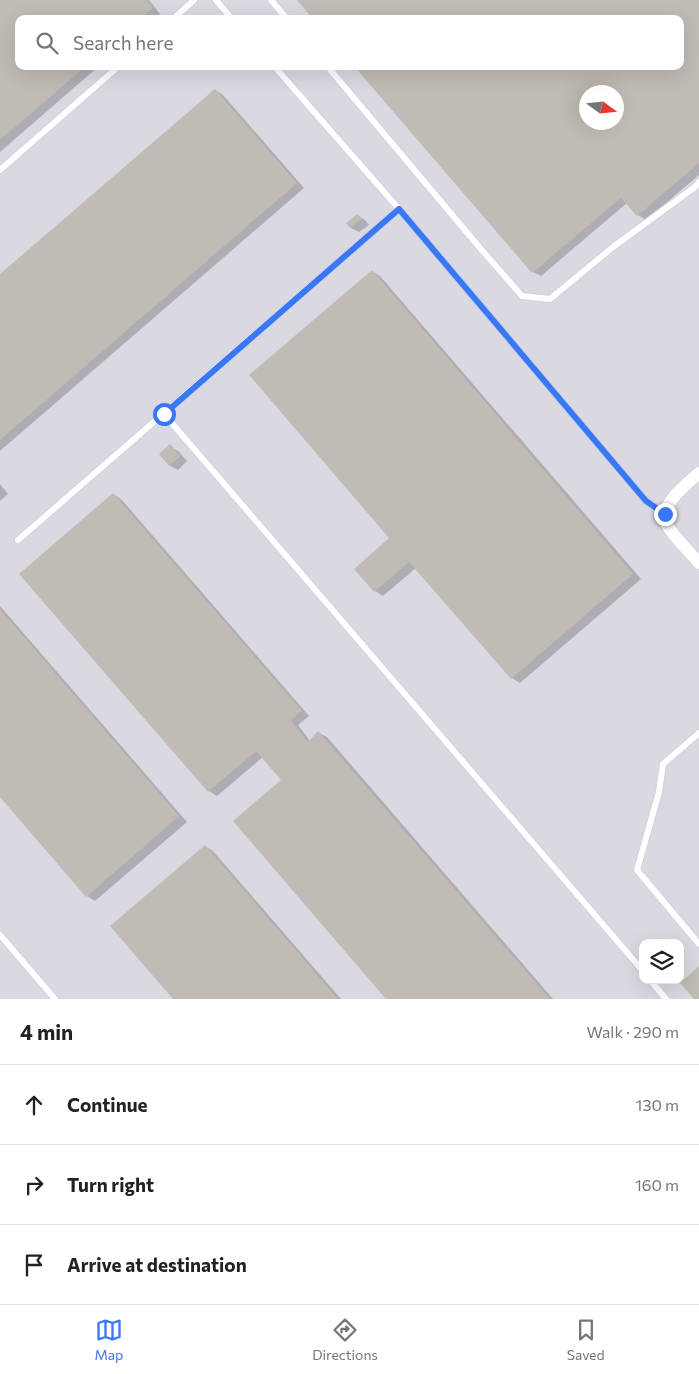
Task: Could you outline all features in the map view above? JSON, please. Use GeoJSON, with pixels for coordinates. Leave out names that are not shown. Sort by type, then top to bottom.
{"type":"FeatureCollection","features":[{"type":"Feature","properties":{"kind":"street"},"geometry":{"type":"LineString","coordinates":[[699,473],[671,500],[665,514],[666,523],[699,562]]}},
{"type":"Feature","properties":{"kind":"lane"},"geometry":{"type":"LineString","coordinates":[[177,15],[194,0]]}},
{"type":"Feature","properties":{"kind":"lane"},"geometry":{"type":"LineString","coordinates":[[216,0],[229,15]]}},
{"type":"Feature","properties":{"kind":"lane"},"geometry":{"type":"LineString","coordinates":[[271,0],[284,15]]}},
{"type":"Feature","properties":{"kind":"lane"},"geometry":{"type":"LineString","coordinates":[[0,170],[114,70]]}},
{"type":"Feature","properties":{"kind":"lane"},"geometry":{"type":"LineString","coordinates":[[277,70],[399,209],[646,501],[665,514]]}},
{"type":"Feature","properties":{"kind":"lane"},"geometry":{"type":"LineString","coordinates":[[330,70],[522,296],[550,299],[613,247],[699,182]]}},
{"type":"Feature","properties":{"kind":"lane"},"geometry":{"type":"LineString","coordinates":[[18,540],[399,209]]}},
{"type":"Feature","properties":{"kind":"lane"},"geometry":{"type":"LineString","coordinates":[[164,414],[639,966]]}},
{"type":"Feature","properties":{"kind":"lane"},"geometry":{"type":"LineString","coordinates":[[699,733],[663,764],[659,792],[637,870],[699,944]]}},
{"type":"Feature","properties":{"kind":"lane"},"geometry":{"type":"LineString","coordinates":[[0,935],[55,999]]}},
{"type":"Feature","properties":{"kind":"lane"},"geometry":{"type":"LineString","coordinates":[[653,984],[666,999]]}},
{"type":"Feature","properties":{"kind":"shaded area"},"geometry":{"type":"Polygon","coordinates":[[[0,0],[699,0],[699,999],[0,999],[0,0]]]}},
{"type":"Feature","properties":{"kind":"building"},"geometry":{"type":"Polygon","coordinates":[[[0,0],[146,0],[153,8],[145,15],[15,15],[15,70],[81,70],[0,140],[0,0]]]}},
{"type":"Feature","properties":{"kind":"building"},"geometry":{"type":"Polygon","coordinates":[[[297,0],[699,0],[699,163],[637,216],[621,198],[532,273],[357,70],[684,70],[684,15],[310,15],[297,0]]]}},
{"type":"Feature","properties":{"kind":"building"},"geometry":{"type":"Polygon","coordinates":[[[215,89],[297,183],[0,440],[0,274],[215,89]]]}},
{"type":"Feature","properties":{"kind":"building"},"geometry":{"type":"Polygon","coordinates":[[[357,214],[362,219],[350,228],[346,223],[357,214]]]}},
{"type":"Feature","properties":{"kind":"building"},"geometry":{"type":"Polygon","coordinates":[[[372,270],[633,574],[511,679],[409,562],[374,592],[354,569],[389,538],[249,375],[372,270]]]}},
{"type":"Feature","properties":{"kind":"building"},"geometry":{"type":"Polygon","coordinates":[[[170,444],[180,456],[169,466],[159,454],[170,444]]]}},
{"type":"Feature","properties":{"kind":"building"},"geometry":{"type":"Polygon","coordinates":[[[113,493],[302,711],[291,720],[308,742],[318,731],[550,999],[386,999],[233,821],[281,780],[256,751],[208,792],[19,574],[113,493]]]}},
{"type":"Feature","properties":{"kind":"building"},"geometry":{"type":"Polygon","coordinates":[[[0,609],[179,816],[86,897],[0,797],[0,609]]]}},
{"type":"Feature","properties":{"kind":"building"},"geometry":{"type":"Polygon","coordinates":[[[205,845],[338,999],[173,999],[110,926],[205,845]]]}},
{"type":"Feature","properties":{"kind":"building"},"geometry":{"type":"Polygon","coordinates":[[[699,966],[699,999],[694,999],[681,984],[684,984],[684,979],[699,966]]]}},
{"type":"Feature","properties":{"kind":"route"},"geometry":{"type":"LineString","coordinates":[[164,414],[399,209],[646,501],[665,514]]}}]}
